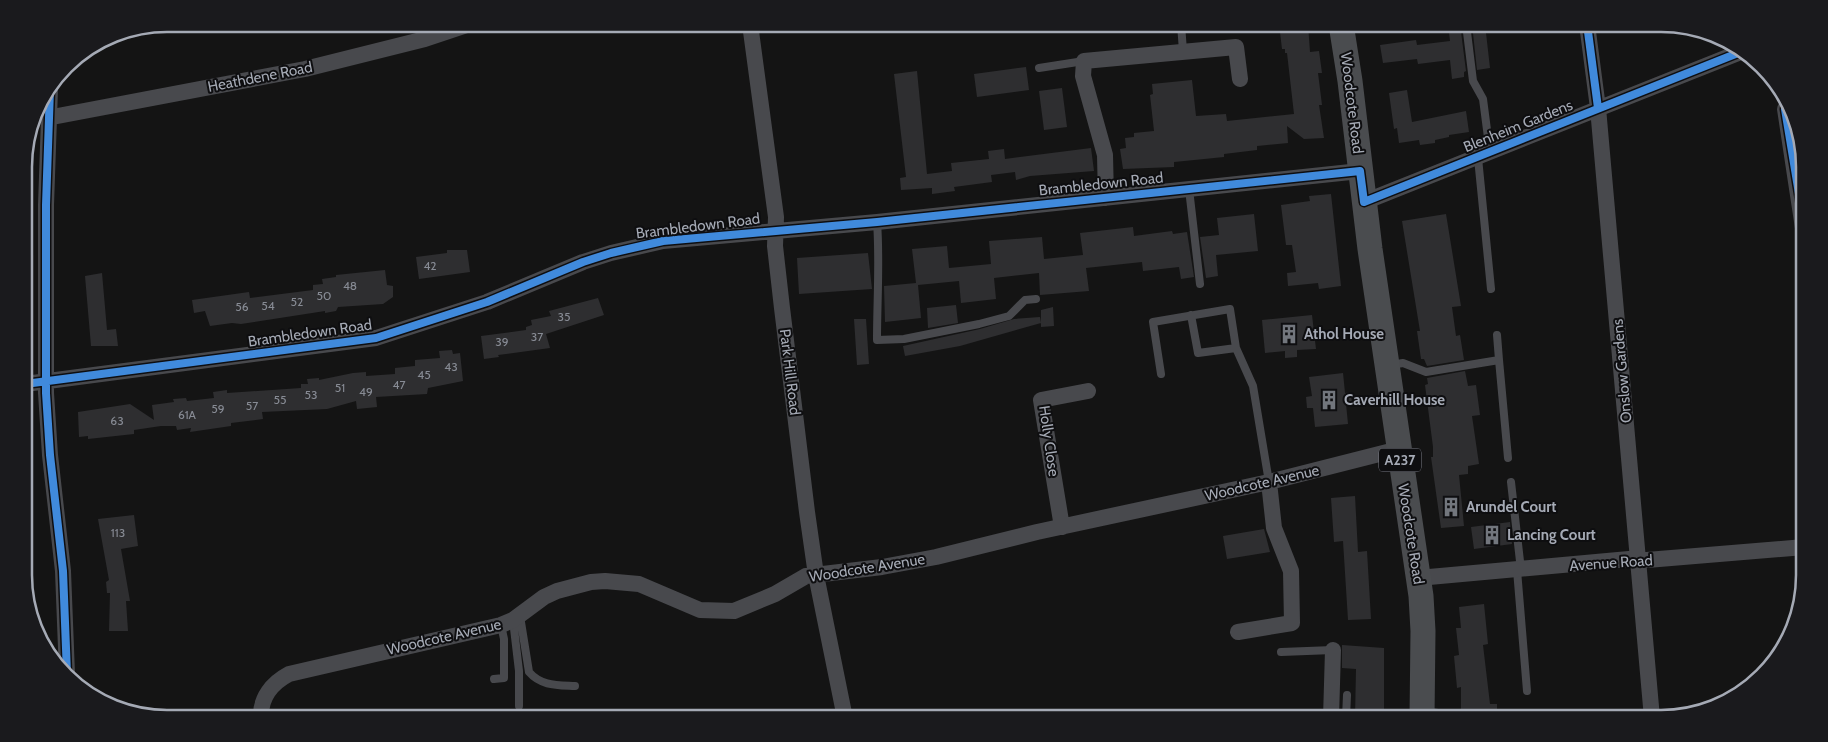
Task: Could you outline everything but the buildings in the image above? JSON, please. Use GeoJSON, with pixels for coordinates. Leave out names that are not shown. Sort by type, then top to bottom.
{"type":"FeatureCollection","features":[{"type":"Feature","properties":{"kind":"main road","name":"Woodcote Road"},"geometry":{"type":"LineString","coordinates":[[1342,32],[1386,365],[1418,578],[1423,631],[1422,709]]}},
{"type":"Feature","properties":{"kind":"street","name":"Heathdene Road"},"geometry":{"type":"LineString","coordinates":[[48,118],[305,69],[446,32]]}},
{"type":"Feature","properties":{"kind":"street","name":"Park Hill Road"},"geometry":{"type":"LineString","coordinates":[[751,32],[776,217],[782,308],[816,575],[842,710]]}},
{"type":"Feature","properties":{"kind":"street","name":"Onslow Gardens"},"geometry":{"type":"LineString","coordinates":[[1587,32],[1598,108],[1651,709]]}},
{"type":"Feature","properties":{"kind":"street"},"geometry":{"type":"LineString","coordinates":[[1106,198],[1105,155],[1084,83],[1084,60],[1236,46],[1240,79]]}},
{"type":"Feature","properties":{"kind":"street","name":"Blenheim Gardens"},"geometry":{"type":"LineString","coordinates":[[1364,202],[1484,156],[1598,108],[1734,55]]}},
{"type":"Feature","properties":{"kind":"street"},"geometry":{"type":"LineString","coordinates":[[49,104],[45,316],[46,381],[50,455],[65,590],[67,664]]}},
{"type":"Feature","properties":{"kind":"street"},"geometry":{"type":"LineString","coordinates":[[1787,122],[1796,177]]}},
{"type":"Feature","properties":{"kind":"street","name":"Brambledown Road"},"geometry":{"type":"LineString","coordinates":[[32,383],[376,338],[487,302],[582,262],[611,252],[663,241],[878,222],[1360,171]]}},
{"type":"Feature","properties":{"kind":"street","name":"Holly Close"},"geometry":{"type":"LineString","coordinates":[[1062,527],[1041,400],[1088,390]]}},
{"type":"Feature","properties":{"kind":"street","name":"Woodcote Avenue"},"geometry":{"type":"LineString","coordinates":[[262,710],[263,701],[267,693],[277,682],[289,674],[511,620],[544,597],[557,591],[583,584],[605,581],[639,584],[700,610],[713,612],[734,611],[775,594],[806,576],[936,557],[1062,527],[1269,482],[1399,449]]}},
{"type":"Feature","properties":{"kind":"street"},"geometry":{"type":"LineString","coordinates":[[1238,632],[1292,623],[1291,571],[1274,528],[1269,482]]}},
{"type":"Feature","properties":{"kind":"street","name":"Avenue Road"},"geometry":{"type":"LineString","coordinates":[[1418,578],[1796,548]]}},
{"type":"Feature","properties":{"kind":"street"},"geometry":{"type":"LineString","coordinates":[[1331,709],[1333,650]]}},
{"type":"Feature","properties":{"kind":"lane"},"geometry":{"type":"LineString","coordinates":[[1181,32],[1183,51]]}},
{"type":"Feature","properties":{"kind":"lane"},"geometry":{"type":"LineString","coordinates":[[1467,32],[1473,80],[1483,98],[1491,289]]}},
{"type":"Feature","properties":{"kind":"lane"},"geometry":{"type":"LineString","coordinates":[[1039,68],[1084,60]]}},
{"type":"Feature","properties":{"kind":"lane"},"geometry":{"type":"LineString","coordinates":[[1189,189],[1200,284]]}},
{"type":"Feature","properties":{"kind":"lane"},"geometry":{"type":"LineString","coordinates":[[878,222],[880,256],[877,282],[877,340],[904,339],[986,322],[1009,316],[1025,300],[1036,299]]}},
{"type":"Feature","properties":{"kind":"lane"},"geometry":{"type":"LineString","coordinates":[[1161,374],[1153,322],[1230,309],[1236,348],[1253,386],[1269,482]]}},
{"type":"Feature","properties":{"kind":"lane"},"geometry":{"type":"LineString","coordinates":[[1192,315],[1198,354],[1236,348]]}},
{"type":"Feature","properties":{"kind":"lane"},"geometry":{"type":"LineString","coordinates":[[1497,336],[1508,458]]}},
{"type":"Feature","properties":{"kind":"lane"},"geometry":{"type":"LineString","coordinates":[[1386,365],[1403,363],[1426,372],[1499,360]]}},
{"type":"Feature","properties":{"kind":"lane"},"geometry":{"type":"LineString","coordinates":[[1511,482],[1527,691]]}},
{"type":"Feature","properties":{"kind":"lane"},"geometry":{"type":"LineString","coordinates":[[494,679],[504,678],[504,639],[511,620]]}},
{"type":"Feature","properties":{"kind":"lane"},"geometry":{"type":"LineString","coordinates":[[511,620],[528,672],[534,678],[547,684],[575,686]]}},
{"type":"Feature","properties":{"kind":"lane"},"geometry":{"type":"LineString","coordinates":[[511,620],[520,671],[520,706]]}},
{"type":"Feature","properties":{"kind":"lane"},"geometry":{"type":"LineString","coordinates":[[1281,652],[1333,650]]}},
{"type":"Feature","properties":{"kind":"lane"},"geometry":{"type":"LineString","coordinates":[[1346,709],[1347,695]]}},
{"type":"Feature","properties":{"kind":"cycle path"},"geometry":{"type":"LineString","coordinates":[[1588,32],[1598,108]]}},
{"type":"Feature","properties":{"kind":"cycle path"},"geometry":{"type":"LineString","coordinates":[[32,383],[376,338],[487,302],[583,262],[611,253],[663,241],[877,222],[1360,171],[1364,202],[1734,55]]}},
{"type":"Feature","properties":{"kind":"cycle path"},"geometry":{"type":"LineString","coordinates":[[50,103],[46,205],[46,393],[50,455],[63,571],[67,664]]}},
{"type":"Feature","properties":{"kind":"cycle path"},"geometry":{"type":"LineString","coordinates":[[1787,122],[1796,176]]}},
{"type":"Feature","properties":{"kind":"place","name":"Athol House"},"geometry":{"type":"Point","coordinates":[1289,334]}},
{"type":"Feature","properties":{"kind":"place","name":"Caverhill House"},"geometry":{"type":"Point","coordinates":[1329,400]}},
{"type":"Feature","properties":{"kind":"place","name":"Arundel Court"},"geometry":{"type":"Point","coordinates":[1451,507]}},
{"type":"Feature","properties":{"kind":"place","name":"Lancing Court"},"geometry":{"type":"Point","coordinates":[1492,535]}}]}
